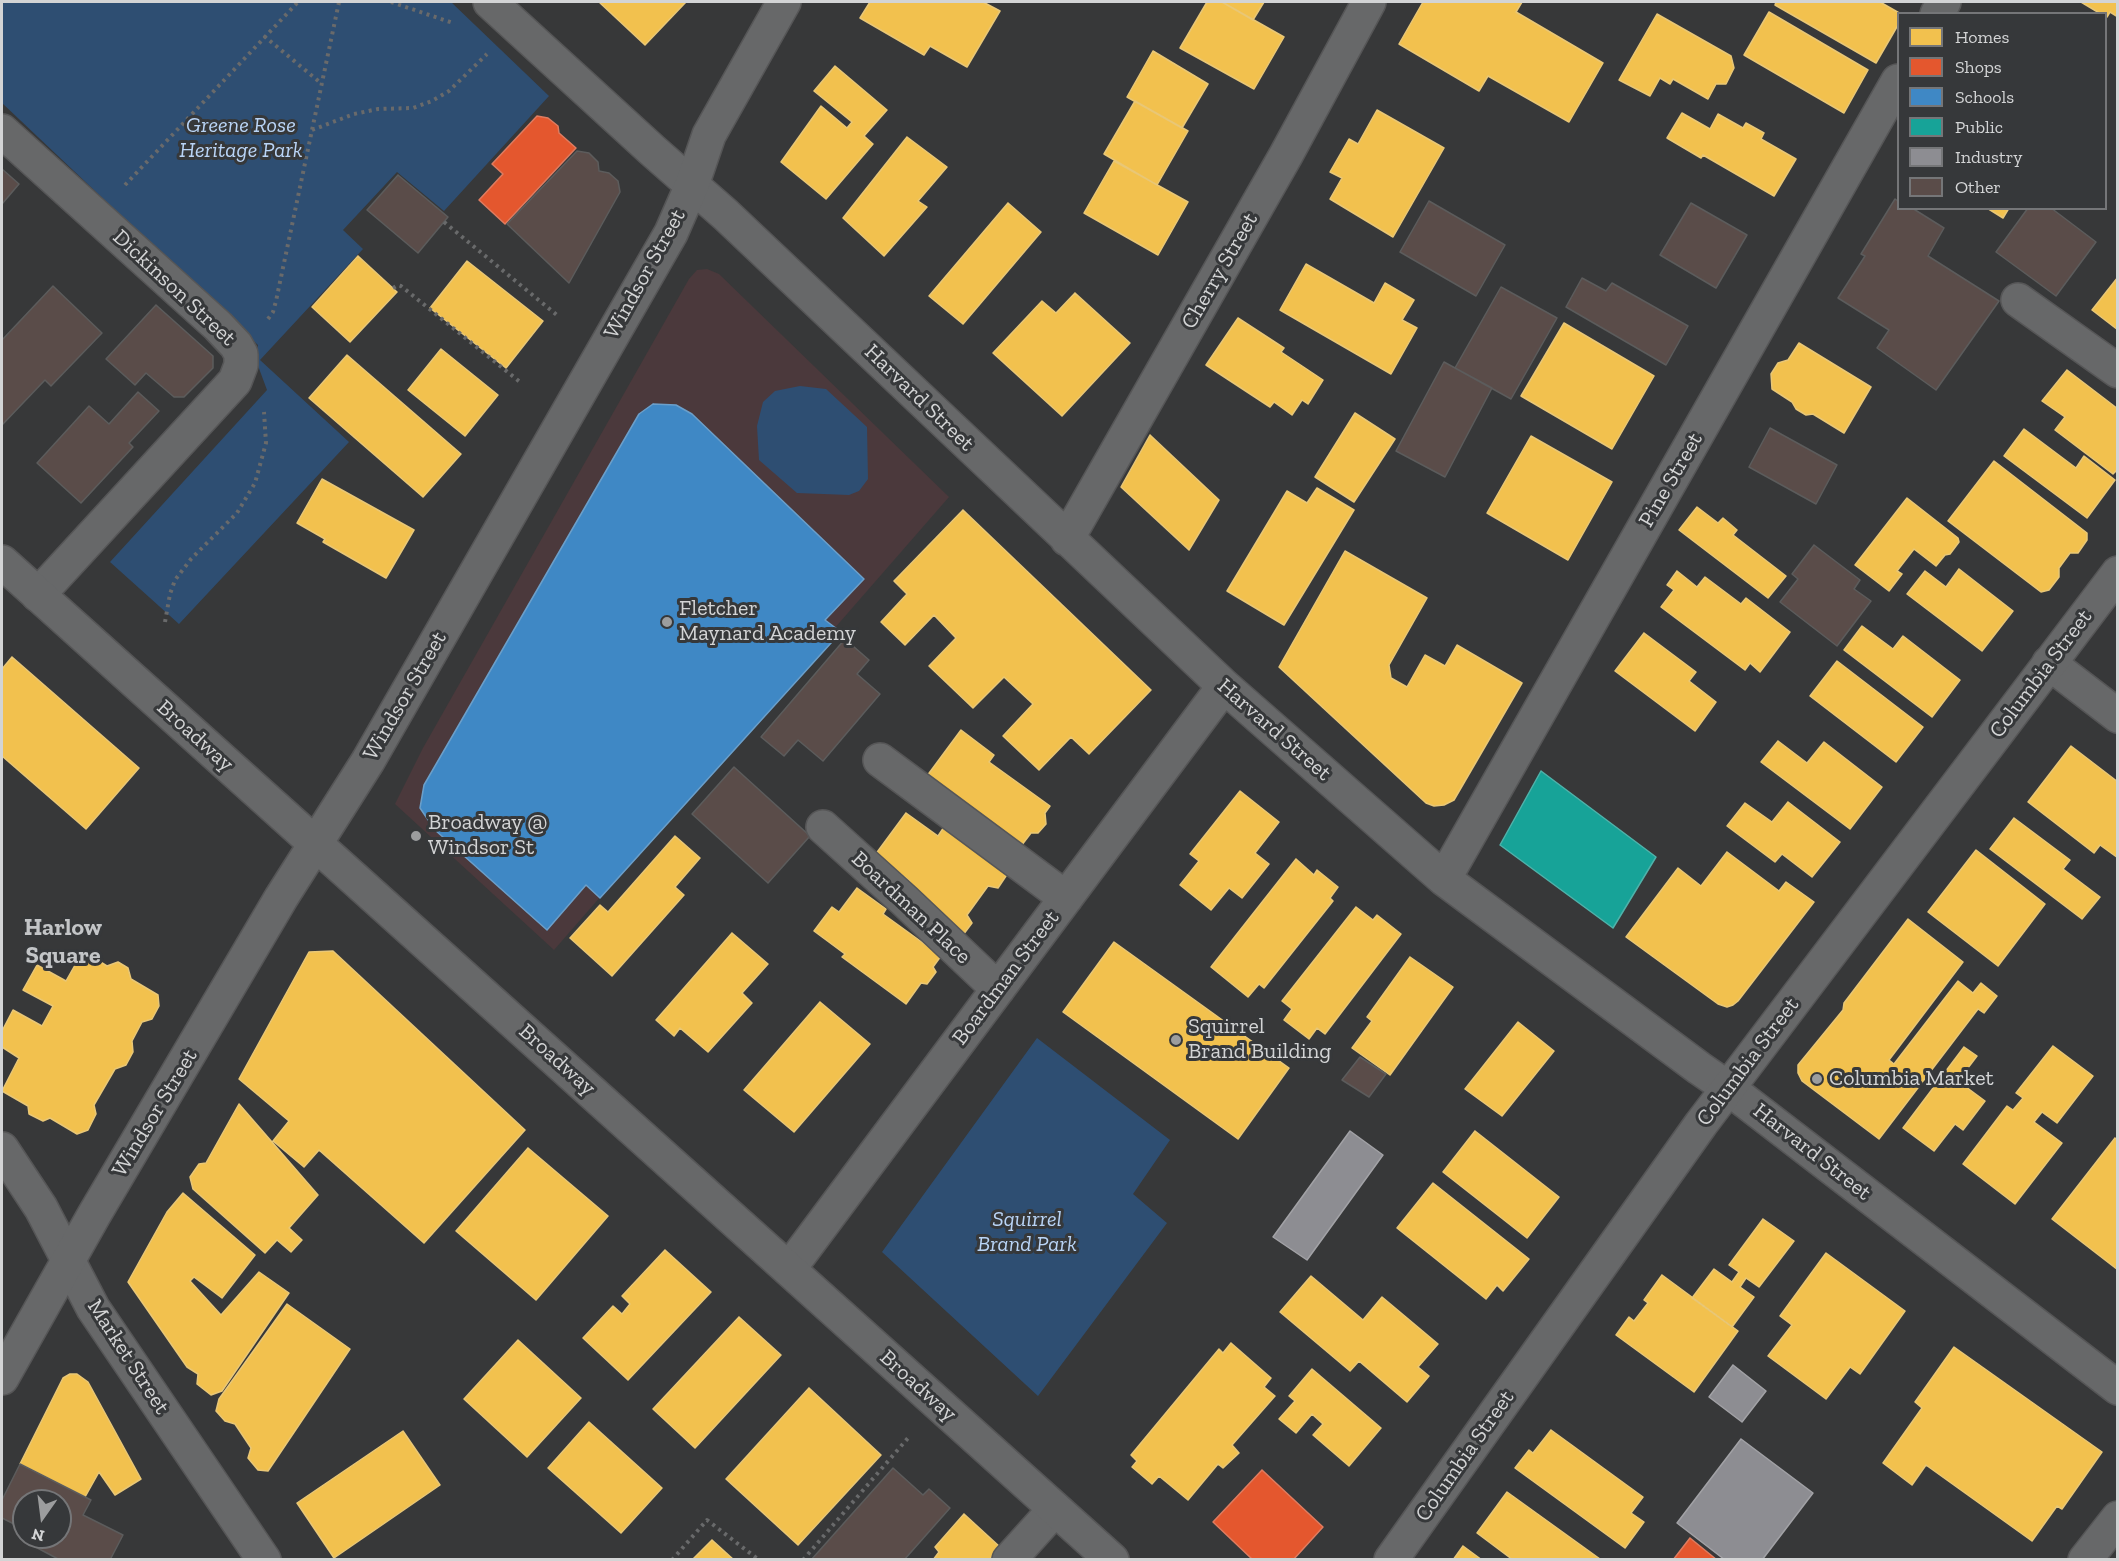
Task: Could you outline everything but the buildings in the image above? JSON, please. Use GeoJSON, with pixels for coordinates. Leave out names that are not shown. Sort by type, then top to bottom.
{"type":"FeatureCollection","features":[{"type":"Feature","properties":{"kind":"street","name":"Harvard Street"},"geometry":{"type":"LineString","coordinates":[[490,2],[726,215],[1224,686],[1444,879],[1728,1088],[2118,1388]]}},
{"type":"Feature","properties":{"kind":"street","name":"Windsor Street"},"geometry":{"type":"LineString","coordinates":[[2,1378],[315,844],[368,761],[671,233],[692,185],[709,135],[784,2]]}},
{"type":"Feature","properties":{"kind":"street","name":"Cherry Street"},"geometry":{"type":"LineString","coordinates":[[1067,539],[1286,155],[1369,2]]}},
{"type":"Feature","properties":{"kind":"street","name":"Pine Street"},"geometry":{"type":"LineString","coordinates":[[1444,879],[1897,85]]}},
{"type":"Feature","properties":{"kind":"street","name":"Dickinson Street"},"geometry":{"type":"LineString","coordinates":[[2,131],[218,326],[240,361],[235,381],[38,595]]}},
{"type":"Feature","properties":{"kind":"street"},"geometry":{"type":"LineString","coordinates":[[2018,300],[2118,371]]}},
{"type":"Feature","properties":{"kind":"street","name":"Broadway"},"geometry":{"type":"LineString","coordinates":[[2,562],[1112,1560]]}},
{"type":"Feature","properties":{"kind":"street","name":"Columbia Street"},"geometry":{"type":"LineString","coordinates":[[1391,1560],[1728,1088],[2118,573]]}},
{"type":"Feature","properties":{"kind":"street"},"geometry":{"type":"LineString","coordinates":[[2049,663],[2118,716]]}},
{"type":"Feature","properties":{"kind":"street","name":"Boardman Street"},"geometry":{"type":"LineString","coordinates":[[789,1269],[1224,686]]}},
{"type":"Feature","properties":{"kind":"street"},"geometry":{"type":"LineString","coordinates":[[880,760],[1066,898]]}},
{"type":"Feature","properties":{"kind":"street","name":"Boardman Place"},"geometry":{"type":"LineString","coordinates":[[823,828],[904,900],[998,989]]}},
{"type":"Feature","properties":{"kind":"street","name":"Market Street"},"geometry":{"type":"LineString","coordinates":[[2,1149],[41,1208],[93,1308],[264,1560]]}},
{"type":"Feature","properties":{"kind":"street"},"geometry":{"type":"LineString","coordinates":[[1009,1560],[1055,1509]]}},
{"type":"Feature","properties":{"kind":"street"},"geometry":{"type":"LineString","coordinates":[[2085,1560],[2118,1518]]}},
{"type":"Feature","properties":{"kind":"path"},"geometry":{"type":"LineString","coordinates":[[96,216],[298,2]]}},
{"type":"Feature","properties":{"kind":"path"},"geometry":{"type":"LineString","coordinates":[[165,622],[175,580],[191,559],[237,513],[255,483],[262,462],[266,434],[262,401],[240,361],[274,309],[339,2]]}},
{"type":"Feature","properties":{"kind":"path"},"geometry":{"type":"LineString","coordinates":[[391,2],[464,27]]}},
{"type":"Feature","properties":{"kind":"path"},"geometry":{"type":"LineString","coordinates":[[264,36],[322,84]]}},
{"type":"Feature","properties":{"kind":"path"},"geometry":{"type":"LineString","coordinates":[[312,130],[354,114],[378,109],[413,108],[432,101],[449,91],[490,52]]}},
{"type":"Feature","properties":{"kind":"path"},"geometry":{"type":"LineString","coordinates":[[292,71],[297,65]]}},
{"type":"Feature","properties":{"kind":"path"},"geometry":{"type":"LineString","coordinates":[[444,222],[558,316]]}},
{"type":"Feature","properties":{"kind":"path"},"geometry":{"type":"LineString","coordinates":[[393,288],[401,286],[520,382]]}},
{"type":"Feature","properties":{"kind":"path"},"geometry":{"type":"LineString","coordinates":[[804,1560],[908,1438]]}},
{"type":"Feature","properties":{"kind":"path"},"geometry":{"type":"LineString","coordinates":[[672,1560],[707,1520],[759,1560]]}},
{"type":"Feature","properties":{"kind":"shaded area","name":"Fletcher Maynard Academy"},"geometry":{"type":"Polygon","coordinates":[[[707,269],[719,274],[949,497],[554,950],[395,804],[423,748],[689,279],[697,270],[707,269]]]}},
{"type":"Feature","properties":{"kind":"green space","name":"Greene Rose Heritage Park"},"geometry":{"type":"Polygon","coordinates":[[[2,2],[451,2],[549,96],[444,211],[397,172],[343,230],[363,249],[260,360],[349,442],[179,624],[110,562],[267,390],[257,363],[259,360],[256,354],[258,345],[2,103],[2,2]]]}},
{"type":"Feature","properties":{"kind":"green space"},"geometry":{"type":"Polygon","coordinates":[[[800,386],[826,389],[867,427],[868,479],[859,491],[849,495],[797,493],[759,460],[757,426],[763,402],[775,391],[800,386]]]}},
{"type":"Feature","properties":{"kind":"green space","name":"Squirrel Brand Park"},"geometry":{"type":"Polygon","coordinates":[[[1037,1038],[1170,1140],[1133,1194],[1167,1223],[1038,1396],[882,1252],[1037,1038]]]}},
{"type":"Feature","properties":{"kind":"place","name":"Fletcher Maynard Academy"},"geometry":{"type":"Point","coordinates":[667,622]}},
{"type":"Feature","properties":{"kind":"place","name":"Broadway @ Windsor St"},"geometry":{"type":"Point","coordinates":[416,836]}},
{"type":"Feature","properties":{"kind":"place","name":"Squirrel Brand Building"},"geometry":{"type":"Point","coordinates":[1176,1040]}},
{"type":"Feature","properties":{"kind":"place","name":"Columbia Market"},"geometry":{"type":"Point","coordinates":[1817,1079]}},
{"type":"Feature","properties":{"kind":"district","name":"Harlow Square"},"geometry":{"type":"Point","coordinates":[63,942]}}]}
